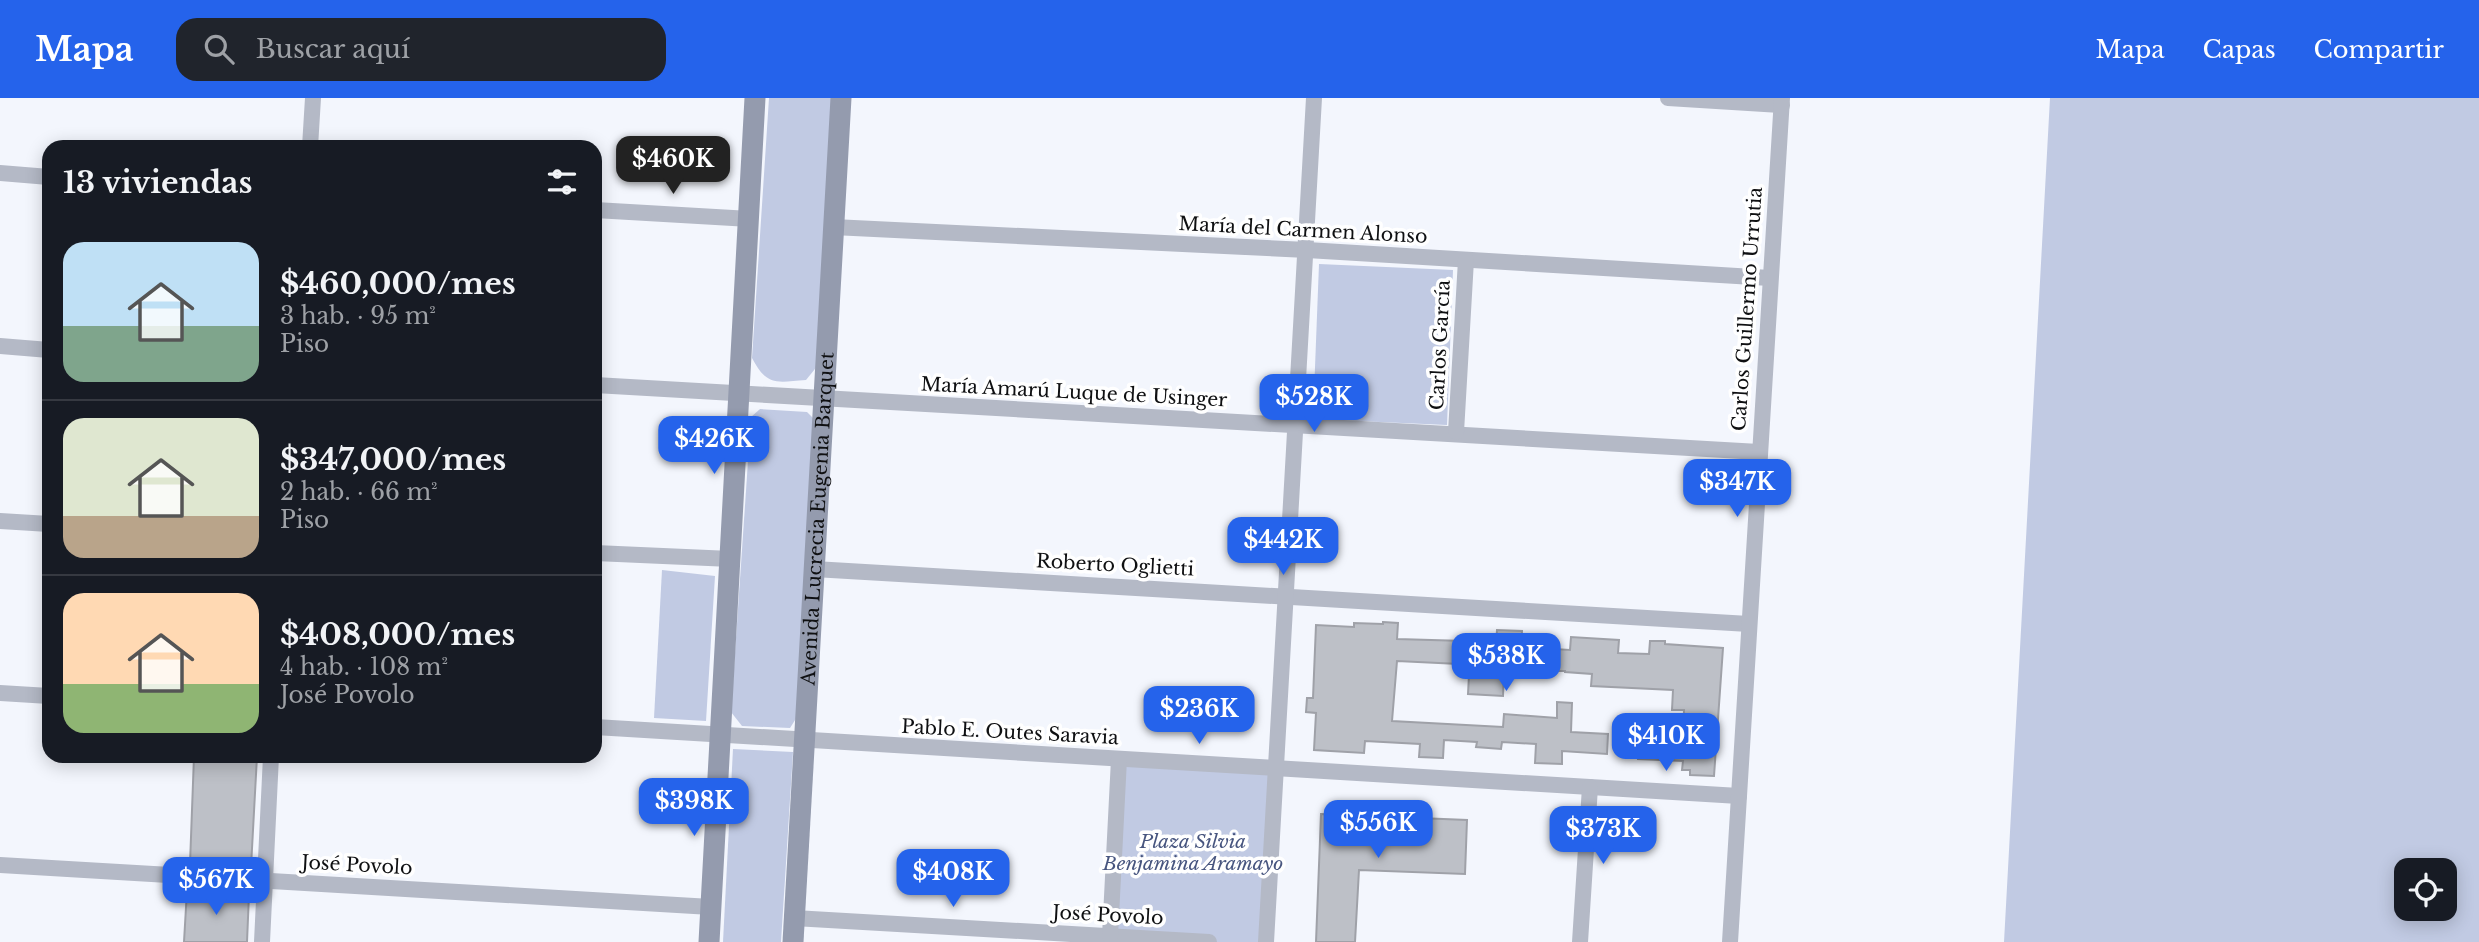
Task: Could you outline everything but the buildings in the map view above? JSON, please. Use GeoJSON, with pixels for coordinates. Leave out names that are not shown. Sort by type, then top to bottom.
{"type":"FeatureCollection","features":[{"type":"Feature","properties":{"kind":"street"},"geometry":{"type":"LineString","coordinates":[[310,140],[313,98]]}},
{"type":"Feature","properties":{"kind":"street"},"geometry":{"type":"LineString","coordinates":[[709,942],[755,98]]}},
{"type":"Feature","properties":{"kind":"street","name":"Avenida Lucrecia Eugenia Barquet"},"geometry":{"type":"LineString","coordinates":[[793,942],[841,98]]}},
{"type":"Feature","properties":{"kind":"street"},"geometry":{"type":"LineString","coordinates":[[1266,942],[1314,98]]}},
{"type":"Feature","properties":{"kind":"street"},"geometry":{"type":"LineString","coordinates":[[1668,98],[1782,101]]}},
{"type":"Feature","properties":{"kind":"street","name":"Carlos Guillermo Urrutia"},"geometry":{"type":"LineString","coordinates":[[1730,942],[1782,101]]}},
{"type":"Feature","properties":{"kind":"street"},"geometry":{"type":"LineString","coordinates":[[0,173],[42,176]]}},
{"type":"Feature","properties":{"kind":"street"},"geometry":{"type":"LineString","coordinates":[[602,210],[750,219]]}},
{"type":"Feature","properties":{"kind":"street","name":"María del Carmen Alonso"},"geometry":{"type":"LineString","coordinates":[[833,226],[1307,250],[1770,278]]}},
{"type":"Feature","properties":{"kind":"street","name":"Carlos García"},"geometry":{"type":"LineString","coordinates":[[1456,432],[1465,260]]}},
{"type":"Feature","properties":{"kind":"street"},"geometry":{"type":"LineString","coordinates":[[0,346],[42,349]]}},
{"type":"Feature","properties":{"kind":"street","name":"María Amarú Luque de Usinger"},"geometry":{"type":"LineString","coordinates":[[602,385],[1297,426],[1456,432],[1759,452]]}},
{"type":"Feature","properties":{"kind":"street"},"geometry":{"type":"LineString","coordinates":[[0,521],[42,524]]}},
{"type":"Feature","properties":{"kind":"street"},"geometry":{"type":"LineString","coordinates":[[602,553],[731,559]]}},
{"type":"Feature","properties":{"kind":"street","name":"Roberto Oglietti"},"geometry":{"type":"LineString","coordinates":[[814,569],[1749,624]]}},
{"type":"Feature","properties":{"kind":"street"},"geometry":{"type":"LineString","coordinates":[[0,693],[42,696]]}},
{"type":"Feature","properties":{"kind":"street","name":"Pablo E. Outes Saravia"},"geometry":{"type":"LineString","coordinates":[[602,728],[1739,796]]}},
{"type":"Feature","properties":{"kind":"street"},"geometry":{"type":"LineString","coordinates":[[1110,936],[1119,760]]}},
{"type":"Feature","properties":{"kind":"street"},"geometry":{"type":"LineString","coordinates":[[262,942],[271,763]]}},
{"type":"Feature","properties":{"kind":"street"},"geometry":{"type":"LineString","coordinates":[[1580,942],[1590,787]]}},
{"type":"Feature","properties":{"kind":"street","name":"José Povolo"},"geometry":{"type":"LineString","coordinates":[[0,865],[711,908]]}},
{"type":"Feature","properties":{"kind":"street","name":"José Povolo"},"geometry":{"type":"LineString","coordinates":[[794,918],[1209,942]]}},
{"type":"Feature","properties":{"kind":"green space"},"geometry":{"type":"Polygon","coordinates":[[[769,98],[835,98],[819,364],[806,380],[774,381],[763,374],[752,358],[769,98]]]}},
{"type":"Feature","properties":{"kind":"green space"},"geometry":{"type":"Polygon","coordinates":[[[2050,98],[2479,98],[2479,942],[2004,942],[2050,98]]]}},
{"type":"Feature","properties":{"kind":"green space"},"geometry":{"type":"Polygon","coordinates":[[[1319,264],[1453,270],[1447,425],[1313,419],[1319,264]]]}},
{"type":"Feature","properties":{"kind":"green space"},"geometry":{"type":"Polygon","coordinates":[[[760,409],[807,412],[815,420],[797,717],[790,728],[742,726],[731,712],[751,417],[760,409]]]}},
{"type":"Feature","properties":{"kind":"green space"},"geometry":{"type":"Polygon","coordinates":[[[662,570],[715,576],[706,721],[654,718],[662,570]]]}},
{"type":"Feature","properties":{"kind":"green space"},"geometry":{"type":"Polygon","coordinates":[[[733,749],[793,752],[781,942],[723,942],[733,749]]]}},
{"type":"Feature","properties":{"kind":"green space","name":"Plaza Silvia Benjamina Aramayo"},"geometry":{"type":"Polygon","coordinates":[[[1119,759],[1277,769],[1266,942],[1209,942],[1110,936],[1119,759]]]}}]}
